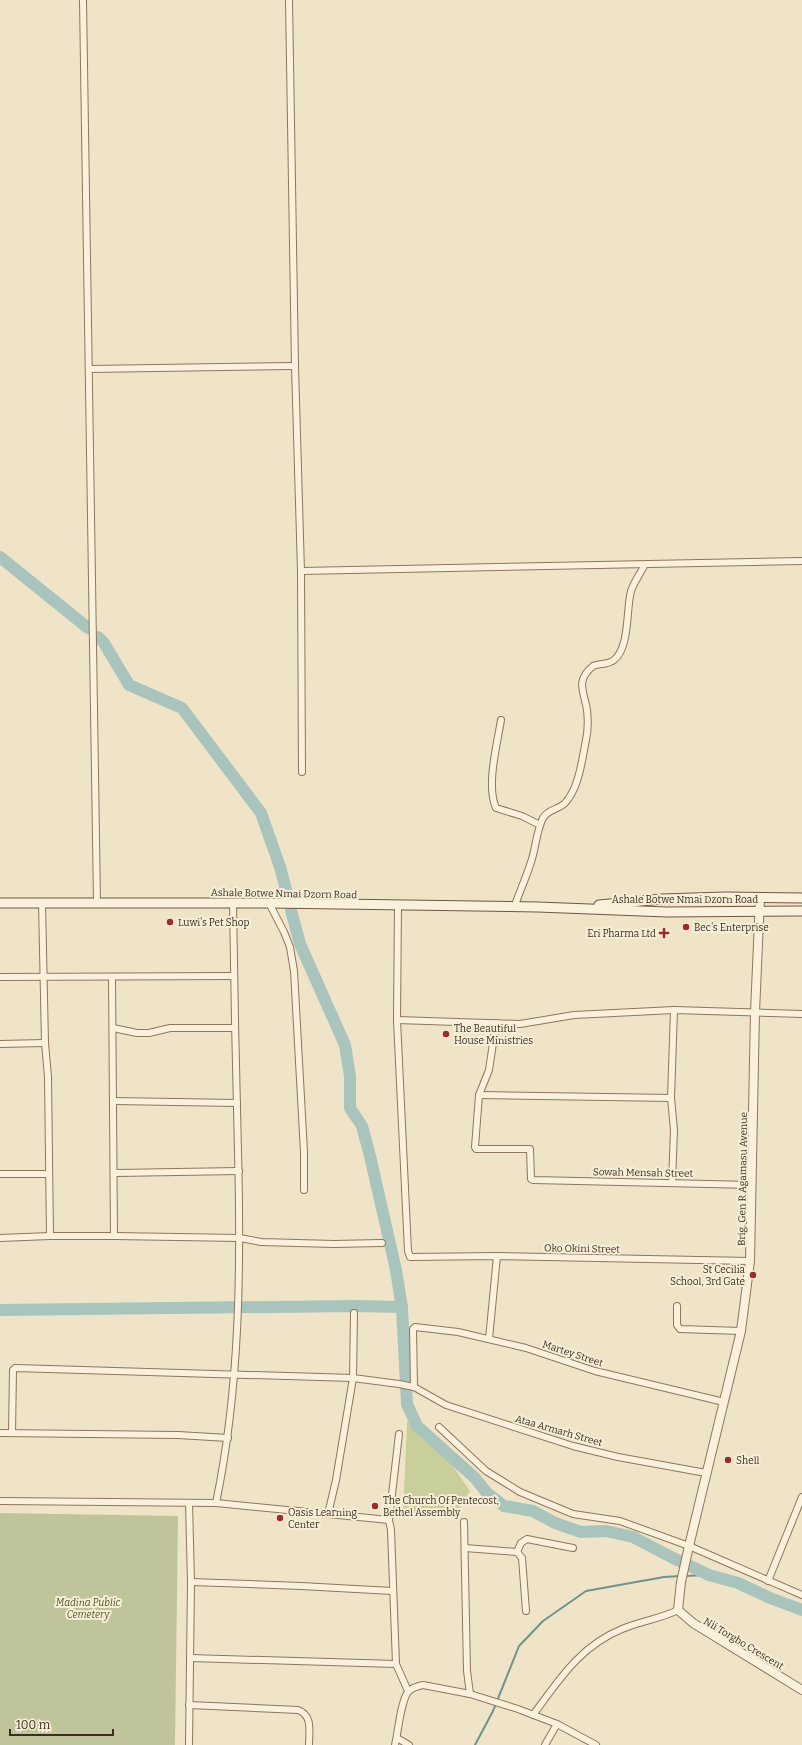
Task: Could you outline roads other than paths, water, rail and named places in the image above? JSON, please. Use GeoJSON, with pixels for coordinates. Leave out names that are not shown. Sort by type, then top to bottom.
{"type":"FeatureCollection","features":[{"type":"Feature","properties":{"kind":"main road","name":"Ashale Botwe Nmai Dzorn Road"},"geometry":{"type":"LineString","coordinates":[[567,908],[662,899],[725,897],[802,898]]}},
{"type":"Feature","properties":{"kind":"main road","name":"Ashale Botwe Nmai Dzorn Road"},"geometry":{"type":"LineString","coordinates":[[0,903],[269,903],[567,908],[667,912],[802,911]]}},
{"type":"Feature","properties":{"kind":"street"},"geometry":{"type":"LineString","coordinates":[[82,0],[97,903]]}},
{"type":"Feature","properties":{"kind":"street"},"geometry":{"type":"LineString","coordinates":[[289,0],[295,366],[301,571],[302,772]]}},
{"type":"Feature","properties":{"kind":"street"},"geometry":{"type":"LineString","coordinates":[[89,369],[295,366]]}},
{"type":"Feature","properties":{"kind":"street"},"geometry":{"type":"LineString","coordinates":[[301,571],[644,566],[802,561]]}},
{"type":"Feature","properties":{"kind":"street"},"geometry":{"type":"LineString","coordinates":[[514,908],[531,861],[540,825],[544,817],[549,811],[564,804],[570,797],[575,786],[587,732],[587,716],[581,688],[582,683],[588,670],[593,666],[609,663],[614,660],[622,650],[625,640],[628,604],[632,589],[644,566]]}},
{"type":"Feature","properties":{"kind":"street"},"geometry":{"type":"LineString","coordinates":[[501,720],[492,779],[493,801],[496,808],[522,816],[540,825]]}},
{"type":"Feature","properties":{"kind":"street","name":"Brig. Gen R Agamasu Avenue"},"geometry":{"type":"LineString","coordinates":[[678,1610],[681,1582],[740,1331],[750,1261],[755,1012],[760,898]]}},
{"type":"Feature","properties":{"kind":"street"},"geometry":{"type":"LineString","coordinates":[[42,903],[45,1043],[48,1077],[50,1236]]}},
{"type":"Feature","properties":{"kind":"street"},"geometry":{"type":"LineString","coordinates":[[216,1503],[228,1438],[235,1374],[239,1298],[239,1171],[232,903]]}},
{"type":"Feature","properties":{"kind":"street"},"geometry":{"type":"LineString","coordinates":[[269,903],[290,947],[294,971],[304,1152],[304,1190]]}},
{"type":"Feature","properties":{"kind":"street"},"geometry":{"type":"LineString","coordinates":[[398,905],[396,1020],[520,1024],[574,1015],[674,1010],[802,1014]]}},
{"type":"Feature","properties":{"kind":"street"},"geometry":{"type":"LineString","coordinates":[[0,977],[112,978],[234,976]]}},
{"type":"Feature","properties":{"kind":"street"},"geometry":{"type":"LineString","coordinates":[[112,978],[115,1173],[114,1236]]}},
{"type":"Feature","properties":{"kind":"street"},"geometry":{"type":"LineString","coordinates":[[672,1182],[674,1130],[671,1098],[674,1010]]}},
{"type":"Feature","properties":{"kind":"street","name":"Oko Okini Street"},"geometry":{"type":"LineString","coordinates":[[396,1020],[408,1251],[410,1257],[497,1256],[750,1261]]}},
{"type":"Feature","properties":{"kind":"street"},"geometry":{"type":"LineString","coordinates":[[496,1023],[489,1070],[480,1095],[671,1098]]}},
{"type":"Feature","properties":{"kind":"street"},"geometry":{"type":"LineString","coordinates":[[113,1028],[137,1033],[149,1033],[170,1028],[235,1028]]}},
{"type":"Feature","properties":{"kind":"street"},"geometry":{"type":"LineString","coordinates":[[0,1044],[45,1043]]}},
{"type":"Feature","properties":{"kind":"street","name":"Sowah Mensah Street"},"geometry":{"type":"LineString","coordinates":[[480,1095],[475,1148],[478,1150],[530,1149],[530,1178],[533,1180],[752,1185]]}},
{"type":"Feature","properties":{"kind":"street"},"geometry":{"type":"LineString","coordinates":[[113,1101],[237,1103]]}},
{"type":"Feature","properties":{"kind":"street"},"geometry":{"type":"LineString","coordinates":[[115,1173],[239,1171]]}},
{"type":"Feature","properties":{"kind":"street"},"geometry":{"type":"LineString","coordinates":[[0,1174],[49,1174]]}},
{"type":"Feature","properties":{"kind":"street"},"geometry":{"type":"LineString","coordinates":[[0,1238],[114,1236],[240,1238],[261,1242],[382,1243]]}},
{"type":"Feature","properties":{"kind":"street"},"geometry":{"type":"LineString","coordinates":[[489,1339],[497,1256]]}},
{"type":"Feature","properties":{"kind":"street"},"geometry":{"type":"LineString","coordinates":[[677,1306],[677,1325],[680,1329],[740,1331]]}},
{"type":"Feature","properties":{"kind":"street"},"geometry":{"type":"LineString","coordinates":[[328,1514],[336,1480],[353,1378],[354,1313]]}},
{"type":"Feature","properties":{"kind":"street","name":"Martey Street"},"geometry":{"type":"LineString","coordinates":[[413,1387],[413,1329],[415,1326],[458,1332],[526,1348],[595,1371],[724,1402]]}},
{"type":"Feature","properties":{"kind":"street","name":"Ataa Armarh Street"},"geometry":{"type":"LineString","coordinates":[[12,1433],[13,1370],[15,1368],[353,1378],[413,1387],[446,1405],[573,1446],[618,1457],[706,1473]]}},
{"type":"Feature","properties":{"kind":"street"},"geometry":{"type":"LineString","coordinates":[[438,1427],[486,1471],[520,1492],[573,1514],[620,1521],[802,1594]]}},
{"type":"Feature","properties":{"kind":"street"},"geometry":{"type":"LineString","coordinates":[[0,1433],[178,1435],[228,1438]]}},
{"type":"Feature","properties":{"kind":"street"},"geometry":{"type":"LineString","coordinates":[[399,1434],[389,1520],[391,1530],[392,1592],[396,1664],[408,1691]]}},
{"type":"Feature","properties":{"kind":"street"},"geometry":{"type":"LineString","coordinates":[[768,1581],[802,1497]]}},
{"type":"Feature","properties":{"kind":"street"},"geometry":{"type":"LineString","coordinates":[[0,1501],[216,1503],[389,1520]]}},
{"type":"Feature","properties":{"kind":"street"},"geometry":{"type":"LineString","coordinates":[[189,1503],[191,1582],[189,1745]]}},
{"type":"Feature","properties":{"kind":"street"},"geometry":{"type":"LineString","coordinates":[[464,1522],[467,1670],[470,1694]]}},
{"type":"Feature","properties":{"kind":"street"},"geometry":{"type":"LineString","coordinates":[[526,1612],[522,1558],[518,1552],[520,1543],[527,1539],[573,1548]]}},
{"type":"Feature","properties":{"kind":"street"},"geometry":{"type":"LineString","coordinates":[[465,1548],[518,1552]]}},
{"type":"Feature","properties":{"kind":"street"},"geometry":{"type":"LineString","coordinates":[[191,1582],[301,1586],[392,1592]]}},
{"type":"Feature","properties":{"kind":"street"},"geometry":{"type":"LineString","coordinates":[[533,1715],[556,1681],[571,1664],[587,1650],[610,1634],[623,1628],[660,1618],[678,1610]]}},
{"type":"Feature","properties":{"kind":"street","name":"Nii Torgbo Crescent"},"geometry":{"type":"LineString","coordinates":[[678,1610],[693,1623],[802,1690]]}},
{"type":"Feature","properties":{"kind":"street"},"geometry":{"type":"LineString","coordinates":[[190,1658],[396,1664]]}},
{"type":"Feature","properties":{"kind":"street"},"geometry":{"type":"LineString","coordinates":[[395,1745],[404,1700],[408,1691],[416,1686],[423,1685],[470,1694],[490,1700],[557,1724],[596,1745]]}},
{"type":"Feature","properties":{"kind":"street"},"geometry":{"type":"LineString","coordinates":[[189,1705],[298,1710],[308,1719],[309,1745]]}},
{"type":"Feature","properties":{"kind":"street"},"geometry":{"type":"LineString","coordinates":[[545,1745],[557,1724]]}},
{"type":"Feature","properties":{"kind":"street"},"geometry":{"type":"LineString","coordinates":[[397,1738],[409,1745]]}},
{"type":"Feature","properties":{"kind":"waterway"},"geometry":{"type":"LineString","coordinates":[[0,557],[88,628]]}},
{"type":"Feature","properties":{"kind":"waterway"},"geometry":{"type":"LineString","coordinates":[[98,637],[104,643],[129,685],[182,708],[261,813],[280,867],[288,897]]}},
{"type":"Feature","properties":{"kind":"waterway"},"geometry":{"type":"LineString","coordinates":[[291,910],[300,944],[345,1045],[350,1076],[350,1108],[362,1126],[370,1156],[396,1270],[402,1308]]}},
{"type":"Feature","properties":{"kind":"waterway"},"geometry":{"type":"LineString","coordinates":[[0,1310],[356,1306],[402,1307],[407,1404],[417,1426],[475,1478],[487,1493],[504,1506],[533,1511],[555,1523],[581,1532],[606,1531],[633,1537],[709,1575],[738,1583],[770,1598],[802,1610]]}},
{"type":"Feature","properties":{"kind":"waterway"},"geometry":{"type":"LineString","coordinates":[[684,1576],[709,1575]]}},
{"type":"Feature","properties":{"kind":"waterway"},"geometry":{"type":"LineString","coordinates":[[475,1745],[493,1711],[519,1646],[543,1621],[586,1591],[664,1577],[680,1576]]}},
{"type":"Feature","properties":{"kind":"place","name":"Luwi's Pet Shop"},"geometry":{"type":"Point","coordinates":[170,922]}},
{"type":"Feature","properties":{"kind":"place","name":"Bec's Enterprise"},"geometry":{"type":"Point","coordinates":[686,927]}},
{"type":"Feature","properties":{"kind":"place","name":"Eri Pharma Ltd"},"geometry":{"type":"Point","coordinates":[664,933]}},
{"type":"Feature","properties":{"kind":"place","name":"The Beautiful House Ministries"},"geometry":{"type":"Point","coordinates":[446,1034]}},
{"type":"Feature","properties":{"kind":"place","name":"St Cecilia School, 3rd Gate"},"geometry":{"type":"Point","coordinates":[753,1275]}},
{"type":"Feature","properties":{"kind":"place","name":"Shell"},"geometry":{"type":"Point","coordinates":[728,1460]}},
{"type":"Feature","properties":{"kind":"place","name":"The Church Of Pentecost, Bethel Assembly"},"geometry":{"type":"Point","coordinates":[375,1506]}},
{"type":"Feature","properties":{"kind":"place","name":"Oasis Learning Center"},"geometry":{"type":"Point","coordinates":[280,1518]}},
{"type":"Feature","properties":{"kind":"park label","name":"Madina Public Cemetery"},"geometry":{"type":"Point","coordinates":[88,1608]}}]}
